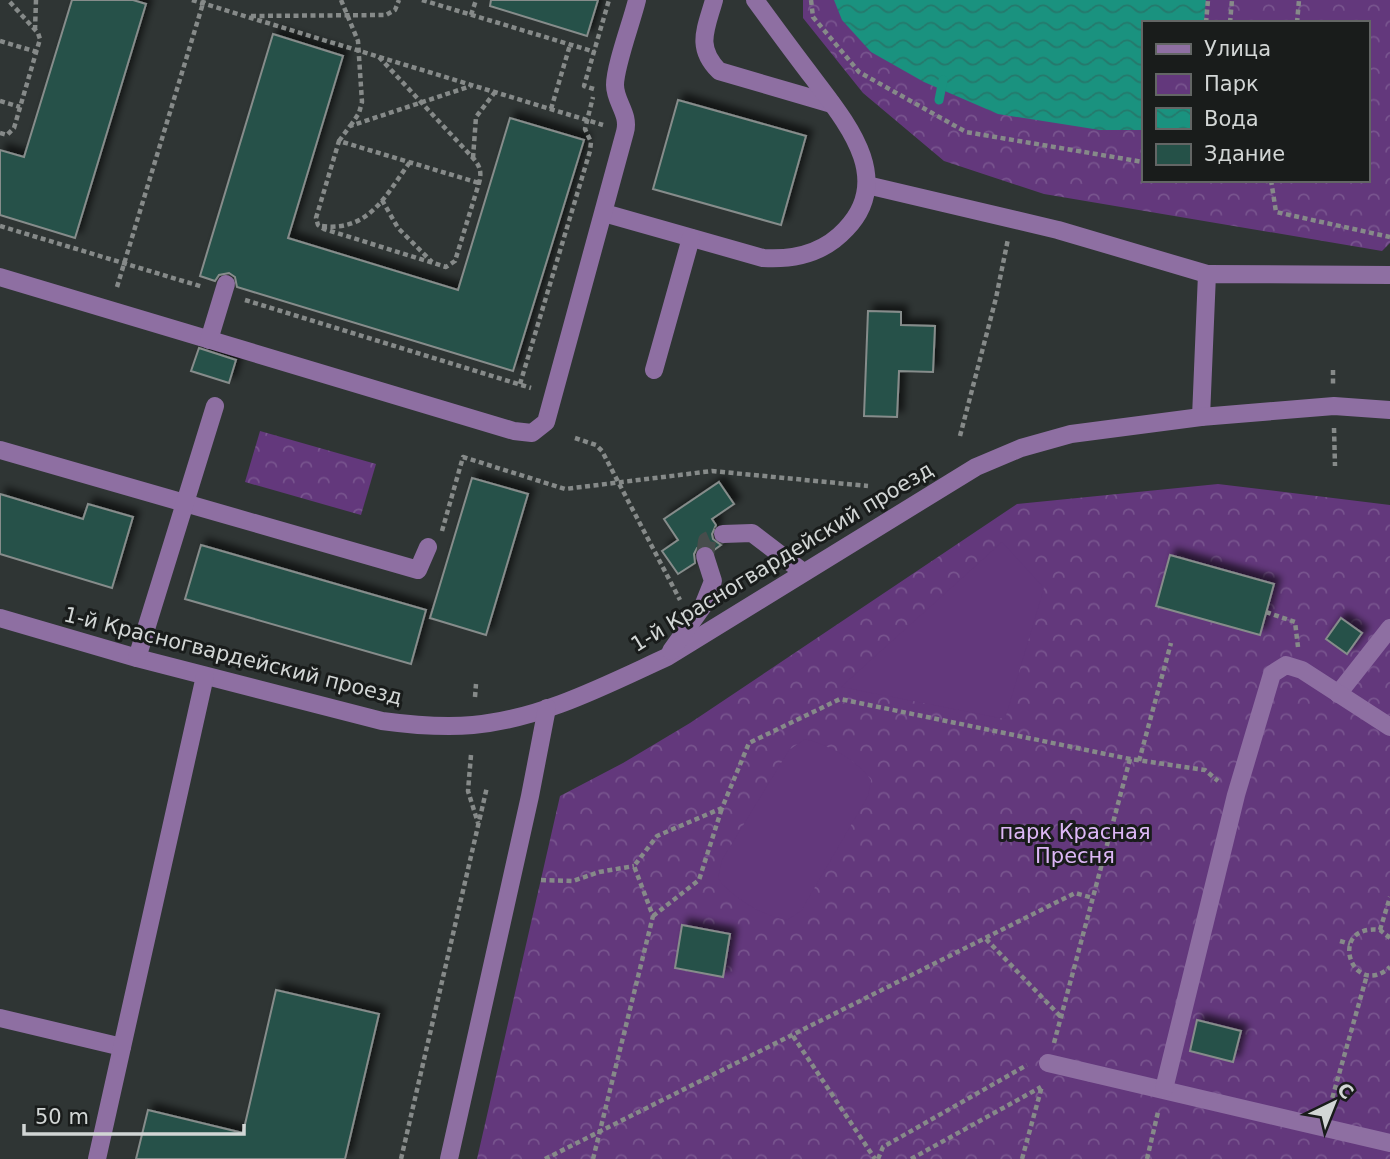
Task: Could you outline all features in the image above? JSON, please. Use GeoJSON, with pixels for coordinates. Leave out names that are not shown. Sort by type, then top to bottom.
{"type":"FeatureCollection","features":[{"type":"Feature","properties":{"kind":"street"},"geometry":{"type":"LineString","coordinates":[[0,277],[514,431],[532,433],[546,422],[627,126],[615,86],[637,0]]}},
{"type":"Feature","properties":{"kind":"street"},"geometry":{"type":"LineString","coordinates":[[714,0],[703,40],[710,62],[719,71],[832,104]]}},
{"type":"Feature","properties":{"kind":"street"},"geometry":{"type":"LineString","coordinates":[[604,212],[763,258],[780,259],[800,256],[827,245],[852,223],[863,202],[867,185],[859,144],[755,0]]}},
{"type":"Feature","properties":{"kind":"street"},"geometry":{"type":"LineString","coordinates":[[867,185],[1058,230],[1207,274],[1390,275]]}},
{"type":"Feature","properties":{"kind":"street"},"geometry":{"type":"LineString","coordinates":[[654,370],[691,238]]}},
{"type":"Feature","properties":{"kind":"street"},"geometry":{"type":"LineString","coordinates":[[1201,417],[1207,274]]}},
{"type":"Feature","properties":{"kind":"street"},"geometry":{"type":"LineString","coordinates":[[209,340],[225,289]]}},
{"type":"Feature","properties":{"kind":"street"},"geometry":{"type":"LineString","coordinates":[[137,658],[215,406]]}},
{"type":"Feature","properties":{"kind":"street","name":"1-й Красногвардейский проезд"},"geometry":{"type":"LineString","coordinates":[[0,618],[137,658],[382,722],[420,726],[473,725],[513,719],[547,708],[667,657],[976,467],[1021,448],[1071,434],[1201,417],[1334,406],[1390,410]]}},
{"type":"Feature","properties":{"kind":"street"},"geometry":{"type":"LineString","coordinates":[[0,450],[418,570],[428,547]]}},
{"type":"Feature","properties":{"kind":"street"},"geometry":{"type":"LineString","coordinates":[[723,534],[752,533],[803,572]]}},
{"type":"Feature","properties":{"kind":"street"},"geometry":{"type":"LineString","coordinates":[[667,657],[703,606],[713,581],[705,556]]}},
{"type":"Feature","properties":{"kind":"street"},"geometry":{"type":"LineString","coordinates":[[1338,694],[1390,628]]}},
{"type":"Feature","properties":{"kind":"street"},"geometry":{"type":"LineString","coordinates":[[1164,1089],[1236,796],[1272,674],[1286,664],[1302,670],[1390,727]]}},
{"type":"Feature","properties":{"kind":"street"},"geometry":{"type":"LineString","coordinates":[[97,1159],[205,676]]}},
{"type":"Feature","properties":{"kind":"street"},"geometry":{"type":"LineString","coordinates":[[449,1159],[532,787],[547,708]]}},
{"type":"Feature","properties":{"kind":"street"},"geometry":{"type":"LineString","coordinates":[[0,1018],[122,1048]]}},
{"type":"Feature","properties":{"kind":"street"},"geometry":{"type":"LineString","coordinates":[[1048,1063],[1388,1141],[1378,1159]]}},
{"type":"Feature","properties":{"kind":"path"},"geometry":{"type":"LineString","coordinates":[[0,133],[7,135],[12,132],[40,39],[9,0]]}},
{"type":"Feature","properties":{"kind":"path"},"geometry":{"type":"LineString","coordinates":[[35,30],[36,0]]}},
{"type":"Feature","properties":{"kind":"path"},"geometry":{"type":"LineString","coordinates":[[192,0],[577,117]]}},
{"type":"Feature","properties":{"kind":"path"},"geometry":{"type":"LineString","coordinates":[[341,0],[358,38],[362,102],[359,113],[339,141],[316,218],[318,225],[448,266],[455,261],[479,183],[480,168],[379,57]]}},
{"type":"Feature","properties":{"kind":"path"},"geometry":{"type":"LineString","coordinates":[[244,16],[390,14],[397,8],[399,0]]}},
{"type":"Feature","properties":{"kind":"path"},"geometry":{"type":"LineString","coordinates":[[422,0],[583,49]]}},
{"type":"Feature","properties":{"kind":"path"},"geometry":{"type":"LineString","coordinates":[[471,15],[476,0]]}},
{"type":"Feature","properties":{"kind":"path"},"geometry":{"type":"LineString","coordinates":[[594,52],[609,0]]}},
{"type":"Feature","properties":{"kind":"path"},"geometry":{"type":"LineString","coordinates":[[811,0],[813,17],[859,72],[966,132],[1142,162]]}},
{"type":"Feature","properties":{"kind":"path"},"geometry":{"type":"LineString","coordinates":[[1206,21],[1208,0]]}},
{"type":"Feature","properties":{"kind":"path"},"geometry":{"type":"LineString","coordinates":[[1230,21],[1232,0]]}},
{"type":"Feature","properties":{"kind":"path"},"geometry":{"type":"LineString","coordinates":[[1297,21],[1299,0]]}},
{"type":"Feature","properties":{"kind":"path"},"geometry":{"type":"LineString","coordinates":[[110,310],[203,2]]}},
{"type":"Feature","properties":{"kind":"path"},"geometry":{"type":"LineString","coordinates":[[0,41],[37,52]]}},
{"type":"Feature","properties":{"kind":"path"},"geometry":{"type":"LineString","coordinates":[[551,109],[570,45]]}},
{"type":"Feature","properties":{"kind":"path"},"geometry":{"type":"LineString","coordinates":[[350,126],[474,86]]}},
{"type":"Feature","properties":{"kind":"path"},"geometry":{"type":"LineString","coordinates":[[473,158],[476,117],[495,92]]}},
{"type":"Feature","properties":{"kind":"path"},"geometry":{"type":"LineString","coordinates":[[0,101],[20,107]]}},
{"type":"Feature","properties":{"kind":"path"},"geometry":{"type":"LineString","coordinates":[[520,384],[590,151],[591,142],[584,128],[587,120]]}},
{"type":"Feature","properties":{"kind":"path"},"geometry":{"type":"LineString","coordinates":[[339,141],[479,183]]}},
{"type":"Feature","properties":{"kind":"path"},"geometry":{"type":"LineString","coordinates":[[318,225],[336,226],[360,221],[372,213],[410,162]]}},
{"type":"Feature","properties":{"kind":"path"},"geometry":{"type":"LineString","coordinates":[[1271,182],[1276,212],[1390,237]]}},
{"type":"Feature","properties":{"kind":"path"},"geometry":{"type":"LineString","coordinates":[[382,200],[398,228],[433,263]]}},
{"type":"Feature","properties":{"kind":"path"},"geometry":{"type":"LineString","coordinates":[[960,436],[996,298],[1013,219]]}},
{"type":"Feature","properties":{"kind":"path"},"geometry":{"type":"LineString","coordinates":[[0,226],[124,263],[225,289],[531,388]]}},
{"type":"Feature","properties":{"kind":"path"},"geometry":{"type":"LineString","coordinates":[[575,438],[598,447],[692,621]]}},
{"type":"Feature","properties":{"kind":"path"},"geometry":{"type":"LineString","coordinates":[[428,547],[442,533],[463,457],[565,489],[712,471],[868,486]]}},
{"type":"Feature","properties":{"kind":"path"},"geometry":{"type":"LineString","coordinates":[[1266,612],[1287,619]]}},
{"type":"Feature","properties":{"kind":"path"},"geometry":{"type":"LineString","coordinates":[[1139,761],[1171,643]]}},
{"type":"Feature","properties":{"kind":"path"},"geometry":{"type":"LineString","coordinates":[[475,697],[476,684]]}},
{"type":"Feature","properties":{"kind":"path"},"geometry":{"type":"LineString","coordinates":[[653,916],[699,880],[722,808],[749,743],[840,699],[1139,761],[1205,770]]}},
{"type":"Feature","properties":{"kind":"path"},"geometry":{"type":"LineString","coordinates":[[471,755],[468,791],[478,824]]}},
{"type":"Feature","properties":{"kind":"path"},"geometry":{"type":"LineString","coordinates":[[1022,1159],[1130,759]]}},
{"type":"Feature","properties":{"kind":"path"},"geometry":{"type":"LineString","coordinates":[[401,1159],[487,787]]}},
{"type":"Feature","properties":{"kind":"path"},"geometry":{"type":"LineString","coordinates":[[541,880],[573,881],[599,872],[634,866],[657,836],[722,808]]}},
{"type":"Feature","properties":{"kind":"path"},"geometry":{"type":"LineString","coordinates":[[593,1159],[653,916],[634,866]]}},
{"type":"Feature","properties":{"kind":"path"},"geometry":{"type":"LineString","coordinates":[[545,1159],[1076,893],[1093,898]]}},
{"type":"Feature","properties":{"kind":"path"},"geometry":{"type":"LineString","coordinates":[[1380,930],[1390,897]]}},
{"type":"Feature","properties":{"kind":"path"},"geometry":{"type":"LineString","coordinates":[[1390,938],[1380,930],[1362,931],[1350,944],[1348,954],[1358,971],[1367,975],[1376,975],[1390,967]]}},
{"type":"Feature","properties":{"kind":"path"},"geometry":{"type":"LineString","coordinates":[[986,939],[1061,1017]]}},
{"type":"Feature","properties":{"kind":"path"},"geometry":{"type":"LineString","coordinates":[[1340,941],[1350,944]]}},
{"type":"Feature","properties":{"kind":"path"},"geometry":{"type":"LineString","coordinates":[[1324,1126],[1367,975]]}},
{"type":"Feature","properties":{"kind":"path"},"geometry":{"type":"LineString","coordinates":[[793,1036],[876,1159],[883,1147],[1026,1065],[1048,1063]]}},
{"type":"Feature","properties":{"kind":"path"},"geometry":{"type":"LineString","coordinates":[[911,1159],[1042,1087]]}},
{"type":"Feature","properties":{"kind":"path"},"geometry":{"type":"LineString","coordinates":[[1147,1159],[1164,1089]]}},
{"type":"Feature","properties":{"kind":"green space"},"geometry":{"type":"Polygon","coordinates":[[[803,0],[1390,0],[1390,243],[1382,251],[1044,194],[944,161],[863,93],[803,18],[803,0]]]}},
{"type":"Feature","properties":{"kind":"green space"},"geometry":{"type":"Polygon","coordinates":[[[260,431],[376,464],[361,515],[245,482],[260,431]]]}},
{"type":"Feature","properties":{"kind":"green space","name":"парк Красная Пресня"},"geometry":{"type":"Polygon","coordinates":[[[1218,484],[1390,505],[1390,1159],[477,1159],[560,796],[690,723],[1017,504],[1218,484]]]}},
{"type":"Feature","properties":{"kind":"green space"},"geometry":{"type":"Polygon","coordinates":[[[1002,542],[1044,588],[1005,719],[841,687],[1002,542]]]}},
{"type":"Feature","properties":{"kind":"green space"},"geometry":{"type":"Polygon","coordinates":[[[805,739],[842,754],[871,780],[868,796],[801,911],[787,920],[768,915],[749,905],[718,878],[722,860],[789,750],[805,739]]]}},
{"type":"Feature","properties":{"kind":"water"},"geometry":{"type":"Polygon","coordinates":[[[834,0],[1206,0],[1204,21],[1142,21],[1142,130],[1100,130],[998,114],[924,82],[871,52],[842,20],[834,0]]]}},
{"type":"Feature","properties":{"kind":"building"},"geometry":{"type":"Polygon","coordinates":[[[72,0],[133,0],[146,4],[75,238],[0,215],[0,150],[24,157],[72,0]]]}},
{"type":"Feature","properties":{"kind":"building"},"geometry":{"type":"Polygon","coordinates":[[[491,0],[598,0],[587,36],[490,6],[491,0]]]}},
{"type":"Feature","properties":{"kind":"building"},"geometry":{"type":"Polygon","coordinates":[[[273,34],[343,56],[288,238],[458,290],[510,118],[584,140],[513,371],[237,287],[235,277],[229,273],[219,275],[215,281],[200,276],[273,34]]]}},
{"type":"Feature","properties":{"kind":"building"},"geometry":{"type":"Polygon","coordinates":[[[678,100],[806,136],[781,225],[653,189],[678,100]]]}},
{"type":"Feature","properties":{"kind":"building"},"geometry":{"type":"Polygon","coordinates":[[[868,311],[901,312],[901,325],[935,326],[933,372],[899,371],[897,417],[864,416],[868,311]]]}},
{"type":"Feature","properties":{"kind":"building"},"geometry":{"type":"Polygon","coordinates":[[[199,348],[236,360],[229,383],[191,371],[199,348]]]}},
{"type":"Feature","properties":{"kind":"building"},"geometry":{"type":"Polygon","coordinates":[[[472,478],[528,494],[486,635],[430,618],[472,478]]]}},
{"type":"Feature","properties":{"kind":"building"},"geometry":{"type":"Polygon","coordinates":[[[719,482],[734,504],[712,519],[716,525],[713,539],[721,545],[714,550],[707,545],[697,548],[694,554],[695,563],[678,574],[662,551],[678,540],[664,519],[719,482]]]}},
{"type":"Feature","properties":{"kind":"building"},"geometry":{"type":"Polygon","coordinates":[[[0,494],[83,519],[88,504],[133,517],[112,588],[0,554],[0,494]]]}},
{"type":"Feature","properties":{"kind":"building"},"geometry":{"type":"Polygon","coordinates":[[[201,545],[426,610],[411,664],[185,599],[201,545]]]}},
{"type":"Feature","properties":{"kind":"building"},"geometry":{"type":"Polygon","coordinates":[[[1170,555],[1274,584],[1260,635],[1156,606],[1170,555]]]}},
{"type":"Feature","properties":{"kind":"building"},"geometry":{"type":"Polygon","coordinates":[[[1341,618],[1362,633],[1347,654],[1326,639],[1341,618]]]}},
{"type":"Feature","properties":{"kind":"building"},"geometry":{"type":"Polygon","coordinates":[[[682,925],[730,934],[723,977],[675,968],[682,925]]]}},
{"type":"Feature","properties":{"kind":"building"},"geometry":{"type":"Polygon","coordinates":[[[276,990],[379,1014],[345,1159],[136,1159],[148,1110],[243,1133],[276,990]]]}},
{"type":"Feature","properties":{"kind":"building"},"geometry":{"type":"Polygon","coordinates":[[[1197,1020],[1241,1031],[1233,1062],[1190,1051],[1197,1020]]]}},
{"type":"Feature","properties":{"kind":"waterway"},"geometry":{"type":"LineString","coordinates":[[939,100],[943,80]]}},
{"type":"Feature","properties":{"kind":"tunnel"},"geometry":{"type":"LineString","coordinates":[[705,556],[707,541],[723,534]]}}]}
